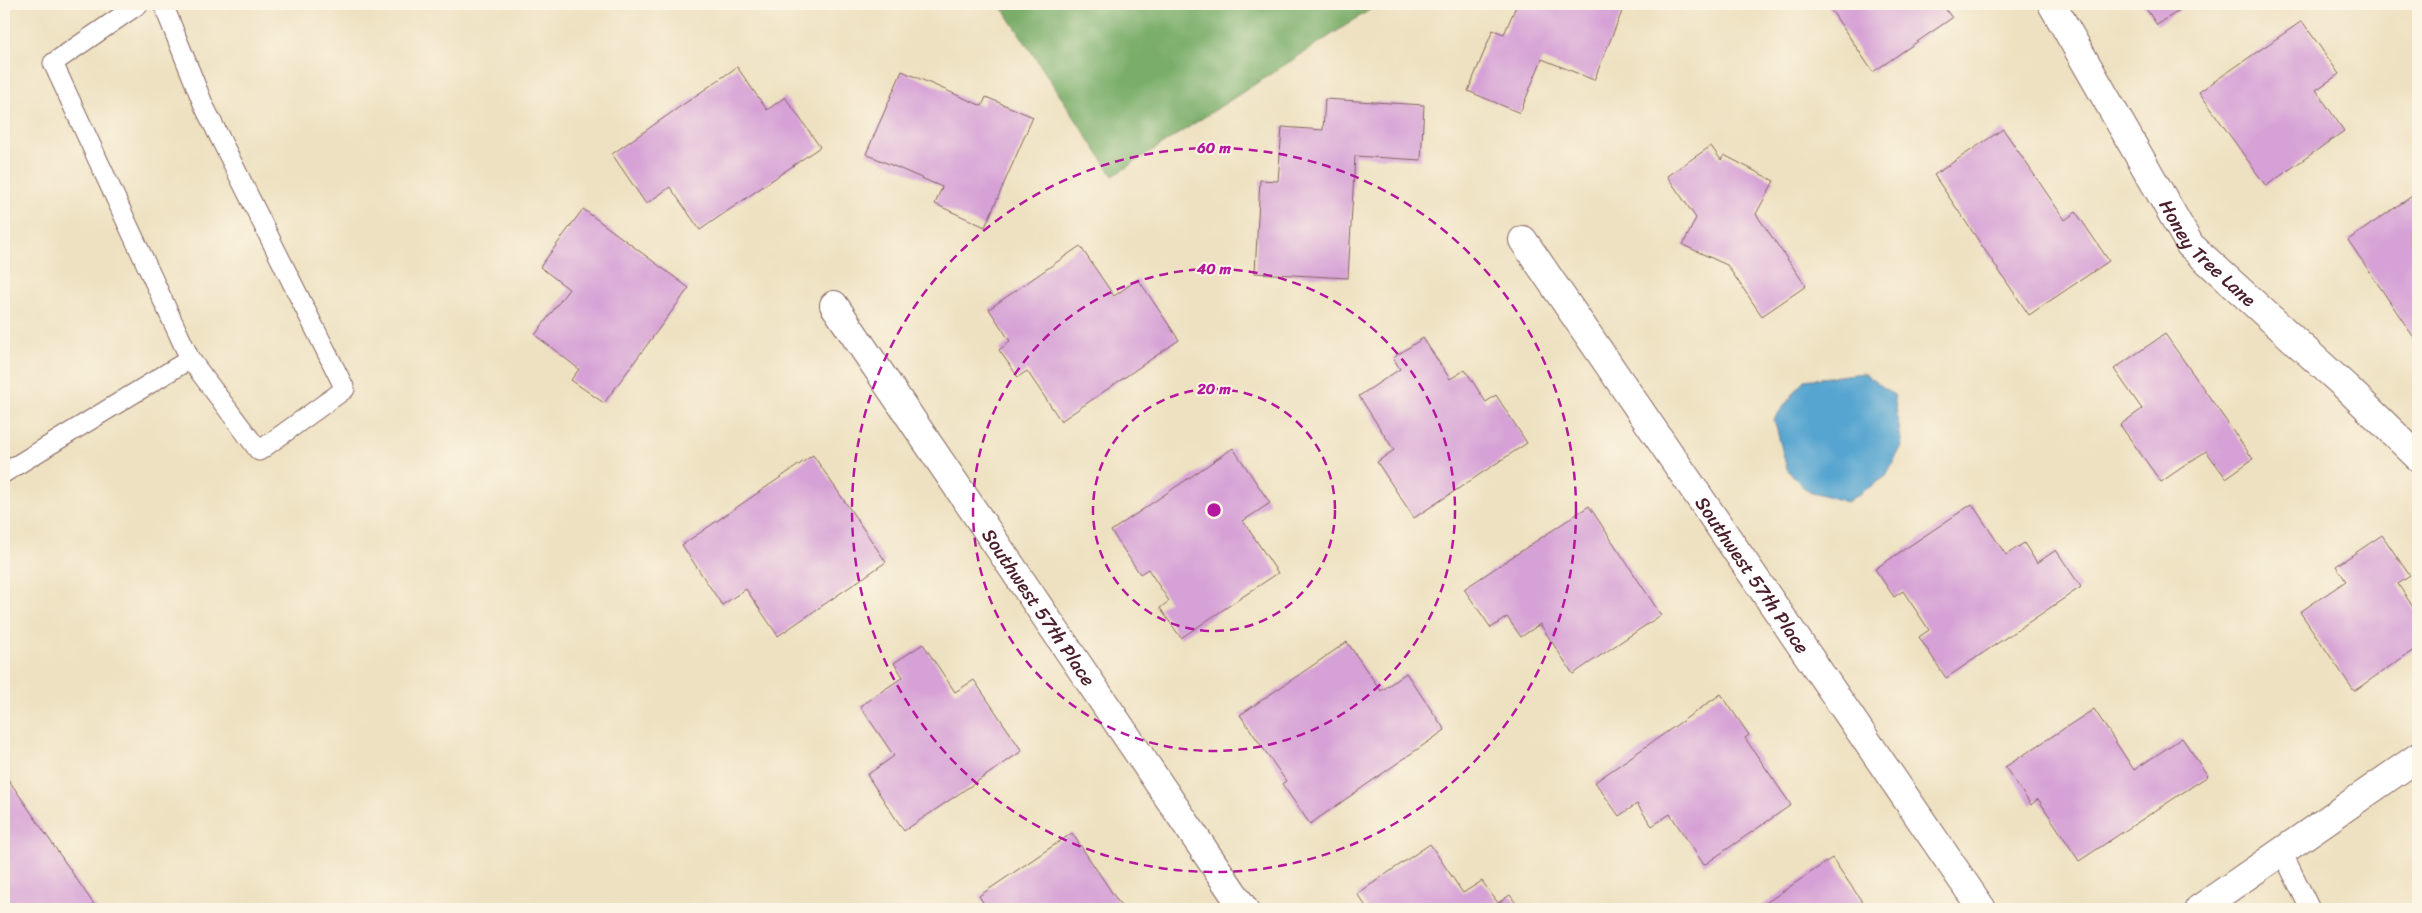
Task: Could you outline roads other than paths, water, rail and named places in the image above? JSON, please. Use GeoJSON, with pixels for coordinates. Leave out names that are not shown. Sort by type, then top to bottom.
{"type":"FeatureCollection","features":[{"type":"Feature","properties":{"kind":"street","name":"Honey Tree Lane"},"geometry":{"type":"LineString","coordinates":[[2052,4],[2190,245],[2347,388],[2418,457]]}},
{"type":"Feature","properties":{"kind":"street","name":"Southwest 57th Place"},"geometry":{"type":"LineString","coordinates":[[1523,240],[1982,909]]}},
{"type":"Feature","properties":{"kind":"street","name":"Southwest 57th Place"},"geometry":{"type":"LineString","coordinates":[[834,305],[1244,909]]}},
{"type":"Feature","properties":{"kind":"street"},"geometry":{"type":"LineString","coordinates":[[2199,909],[2418,757]]}},
{"type":"Feature","properties":{"kind":"lane"},"geometry":{"type":"LineString","coordinates":[[139,4],[53,63],[190,359],[259,451],[346,389],[204,106],[162,4]]}},
{"type":"Feature","properties":{"kind":"lane"},"geometry":{"type":"LineString","coordinates":[[4,473],[190,359]]}},
{"type":"Feature","properties":{"kind":"lane"},"geometry":{"type":"LineString","coordinates":[[2282,852],[2310,909]]}},
{"type":"Feature","properties":{"kind":"water"},"geometry":{"type":"Polygon","coordinates":[[[1864,373],[1894,395],[1902,446],[1885,477],[1847,502],[1806,490],[1787,469],[1774,419],[1804,380],[1864,373]]]}}]}
